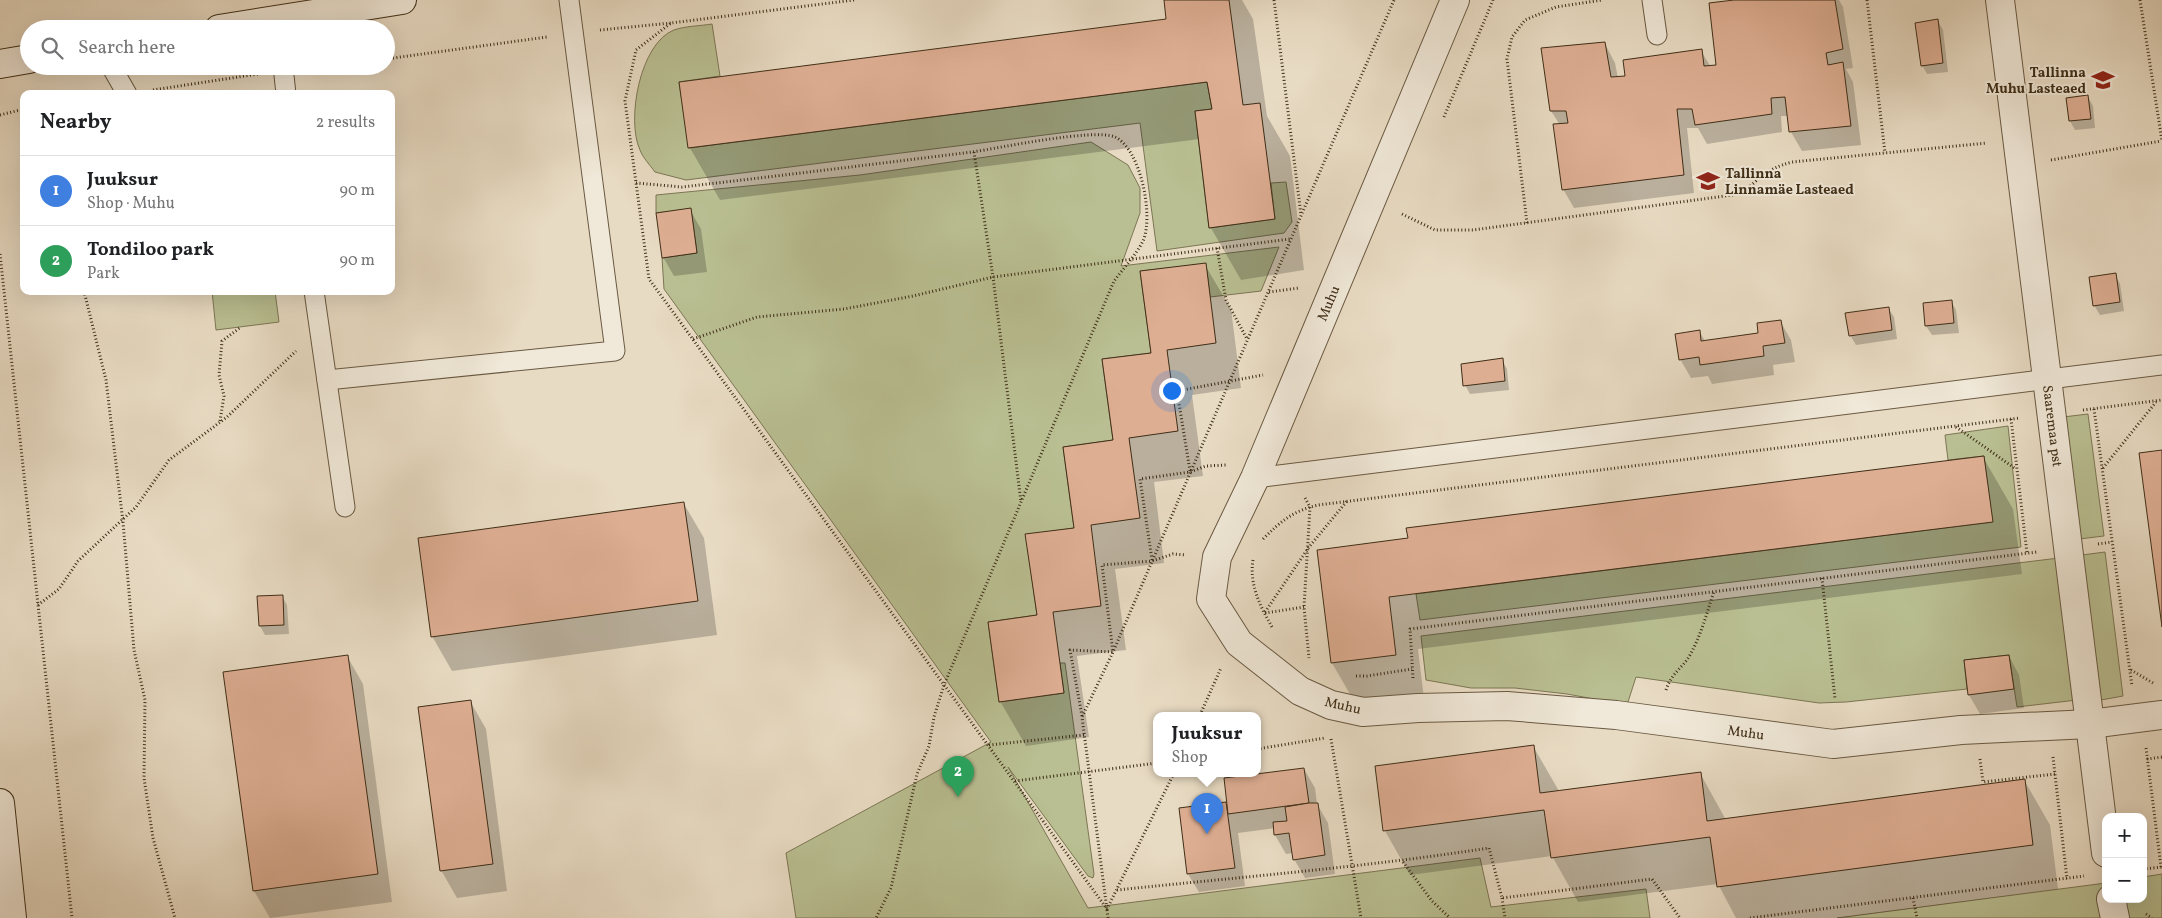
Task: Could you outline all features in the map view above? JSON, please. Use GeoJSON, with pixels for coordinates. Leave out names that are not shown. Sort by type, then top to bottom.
{"type":"FeatureCollection","features":[{"type":"Feature","properties":{"kind":"street"},"geometry":{"type":"LineString","coordinates":[[298,20],[402,0]]}},
{"type":"Feature","properties":{"kind":"street","name":"Muhu"},"geometry":{"type":"LineString","coordinates":[[1455,0],[1258,470],[1217,557],[1211,599],[1239,643],[1300,691],[1331,705],[1363,712],[1418,708],[1507,706],[1616,715],[1833,744],[1971,729],[2090,724],[2162,715]]}},
{"type":"Feature","properties":{"kind":"street","name":"Saaremaa pst"},"geometry":{"type":"LineString","coordinates":[[2000,0],[2102,821]]}},
{"type":"Feature","properties":{"kind":"street"},"geometry":{"type":"LineString","coordinates":[[0,64],[20,61]]}},
{"type":"Feature","properties":{"kind":"street"},"geometry":{"type":"LineString","coordinates":[[0,803],[12,918]]}},
{"type":"Feature","properties":{"kind":"street"},"geometry":{"type":"LineString","coordinates":[[2112,903],[2114,918]]}},
{"type":"Feature","properties":{"kind":"lane"},"geometry":{"type":"LineString","coordinates":[[327,380],[615,351],[570,0]]}},
{"type":"Feature","properties":{"kind":"lane"},"geometry":{"type":"LineString","coordinates":[[1652,0],[1657,35]]}},
{"type":"Feature","properties":{"kind":"lane"},"geometry":{"type":"LineString","coordinates":[[117,75],[125,90]]}},
{"type":"Feature","properties":{"kind":"lane"},"geometry":{"type":"LineString","coordinates":[[284,75],[286,90]]}},
{"type":"Feature","properties":{"kind":"lane"},"geometry":{"type":"LineString","coordinates":[[315,295],[345,508]]}},
{"type":"Feature","properties":{"kind":"lane"},"geometry":{"type":"LineString","coordinates":[[1258,470],[1291,474],[2162,365]]}},
{"type":"Feature","properties":{"kind":"path"},"geometry":{"type":"LineString","coordinates":[[395,58],[854,0]]}},
{"type":"Feature","properties":{"kind":"path"},"geometry":{"type":"LineString","coordinates":[[1274,0],[1301,216]]}},
{"type":"Feature","properties":{"kind":"path"},"geometry":{"type":"LineString","coordinates":[[1082,717],[1113,652],[1394,0]]}},
{"type":"Feature","properties":{"kind":"path"},"geometry":{"type":"LineString","coordinates":[[1526,223],[1506,59],[1512,37],[1525,20],[1556,7],[1602,0]]}},
{"type":"Feature","properties":{"kind":"path"},"geometry":{"type":"LineString","coordinates":[[1867,0],[1885,153]]}},
{"type":"Feature","properties":{"kind":"path"},"geometry":{"type":"LineString","coordinates":[[1402,214],[1435,230],[1473,230],[1740,194],[1760,176],[1773,168],[1792,162],[1885,153],[2019,151],[2055,159],[2162,141],[2140,0]]}},
{"type":"Feature","properties":{"kind":"path"},"geometry":{"type":"LineString","coordinates":[[672,23],[636,50],[625,100],[649,279],[1107,909]]}},
{"type":"Feature","properties":{"kind":"path"},"geometry":{"type":"LineString","coordinates":[[149,90],[239,75]]}},
{"type":"Feature","properties":{"kind":"path"},"geometry":{"type":"LineString","coordinates":[[0,115],[20,110]]}},
{"type":"Feature","properties":{"kind":"path"},"geometry":{"type":"LineString","coordinates":[[636,183],[682,187],[974,152],[1090,134],[1115,138],[1133,155],[1144,184],[1147,216],[1143,240],[1114,281],[944,685],[934,717],[929,746],[917,774],[891,888],[876,918]]}},
{"type":"Feature","properties":{"kind":"path"},"geometry":{"type":"LineString","coordinates":[[974,152],[993,277],[1022,503]]}},
{"type":"Feature","properties":{"kind":"path"},"geometry":{"type":"LineString","coordinates":[[693,339],[757,317],[844,309],[913,296],[993,277],[1291,239]]}},
{"type":"Feature","properties":{"kind":"path"},"geometry":{"type":"LineString","coordinates":[[1217,248],[1226,300],[1247,340]]}},
{"type":"Feature","properties":{"kind":"path"},"geometry":{"type":"LineString","coordinates":[[0,254],[72,918]]}},
{"type":"Feature","properties":{"kind":"path"},"geometry":{"type":"LineString","coordinates":[[85,295],[106,380],[123,522],[134,650],[145,700],[144,778],[153,838],[174,918]]}},
{"type":"Feature","properties":{"kind":"path"},"geometry":{"type":"LineString","coordinates":[[219,422],[224,396],[219,375],[222,341],[241,327]]}},
{"type":"Feature","properties":{"kind":"path"},"geometry":{"type":"LineString","coordinates":[[38,605],[59,588],[78,561],[123,522],[136,507],[169,460],[219,422],[320,328]]}},
{"type":"Feature","properties":{"kind":"path"},"geometry":{"type":"LineString","coordinates":[[1190,472],[1177,391],[1301,367]]}},
{"type":"Feature","properties":{"kind":"path"},"geometry":{"type":"LineString","coordinates":[[1260,541],[1282,520],[1298,510],[1347,501],[2162,400]]}},
{"type":"Feature","properties":{"kind":"path"},"geometry":{"type":"LineString","coordinates":[[2103,468],[2157,401]]}},
{"type":"Feature","properties":{"kind":"path"},"geometry":{"type":"LineString","coordinates":[[2094,409],[2133,692]]}},
{"type":"Feature","properties":{"kind":"path"},"geometry":{"type":"LineString","coordinates":[[2011,419],[2027,553]]}},
{"type":"Feature","properties":{"kind":"path"},"geometry":{"type":"LineString","coordinates":[[1955,426],[2017,469]]}},
{"type":"Feature","properties":{"kind":"path"},"geometry":{"type":"LineString","coordinates":[[1152,561],[1140,478],[1190,472],[1206,466],[1258,470]]}},
{"type":"Feature","properties":{"kind":"path"},"geometry":{"type":"LineString","coordinates":[[1291,474],[1310,507],[1304,607],[1310,663],[1304,659]]}},
{"type":"Feature","properties":{"kind":"path"},"geometry":{"type":"LineString","coordinates":[[1265,613],[1309,547],[1347,501]]}},
{"type":"Feature","properties":{"kind":"path"},"geometry":{"type":"LineString","coordinates":[[1418,708],[1412,668],[1410,629],[2112,542]]}},
{"type":"Feature","properties":{"kind":"path"},"geometry":{"type":"LineString","coordinates":[[1113,652],[1102,564],[1152,561],[1173,554],[1217,557]]}},
{"type":"Feature","properties":{"kind":"path"},"geometry":{"type":"LineString","coordinates":[[1253,555],[1251,573],[1255,592],[1274,629]]}},
{"type":"Feature","properties":{"kind":"path"},"geometry":{"type":"LineString","coordinates":[[1822,578],[1835,699]]}},
{"type":"Feature","properties":{"kind":"path"},"geometry":{"type":"LineString","coordinates":[[1657,720],[1670,678],[1690,656],[1704,624],[1714,591]]}},
{"type":"Feature","properties":{"kind":"path"},"geometry":{"type":"LineString","coordinates":[[1265,613],[1304,607]]}},
{"type":"Feature","properties":{"kind":"path"},"geometry":{"type":"LineString","coordinates":[[1108,918],[1089,772],[1088,748],[1084,735],[1070,650],[1113,652]]}},
{"type":"Feature","properties":{"kind":"path"},"geometry":{"type":"LineString","coordinates":[[1350,676],[1367,676],[1412,668]]}},
{"type":"Feature","properties":{"kind":"path"},"geometry":{"type":"LineString","coordinates":[[2130,669],[2154,684]]}},
{"type":"Feature","properties":{"kind":"path"},"geometry":{"type":"LineString","coordinates":[[1971,729],[1979,753],[1983,782],[2055,774]]}},
{"type":"Feature","properties":{"kind":"path"},"geometry":{"type":"LineString","coordinates":[[988,746],[1084,735]]}},
{"type":"Feature","properties":{"kind":"path"},"geometry":{"type":"LineString","coordinates":[[1261,748],[1331,737],[1361,918]]}},
{"type":"Feature","properties":{"kind":"path"},"geometry":{"type":"LineString","coordinates":[[2146,744],[2162,867],[2147,869]]}},
{"type":"Feature","properties":{"kind":"path"},"geometry":{"type":"LineString","coordinates":[[2053,756],[2067,879]]}},
{"type":"Feature","properties":{"kind":"path"},"geometry":{"type":"LineString","coordinates":[[2147,759],[2162,757]]}},
{"type":"Feature","properties":{"kind":"path"},"geometry":{"type":"LineString","coordinates":[[1014,781],[1153,764]]}},
{"type":"Feature","properties":{"kind":"path"},"geometry":{"type":"LineString","coordinates":[[1107,909],[1172,777]]}},
{"type":"Feature","properties":{"kind":"path"},"geometry":{"type":"LineString","coordinates":[[1116,890],[1351,865],[1403,862],[1489,848],[1502,898],[1505,918]]}},
{"type":"Feature","properties":{"kind":"path"},"geometry":{"type":"LineString","coordinates":[[1403,862],[1432,901],[1450,918]]}},
{"type":"Feature","properties":{"kind":"path"},"geometry":{"type":"LineString","coordinates":[[1750,918],[2086,876]]}},
{"type":"Feature","properties":{"kind":"path"},"geometry":{"type":"LineString","coordinates":[[1502,898],[1652,879],[1680,918]]}},
{"type":"Feature","properties":{"kind":"path"},"geometry":{"type":"LineString","coordinates":[[1913,898],[1917,918]]}},
{"type":"Feature","properties":{"kind":"green space"},"geometry":{"type":"Polygon","coordinates":[[[712,24],[720,76],[679,82],[689,148],[1207,82],[1212,109],[1195,111],[1209,228],[1275,219],[1271,183],[1286,182],[1292,222],[1284,233],[1157,251],[1140,123],[686,180],[655,172],[641,153],[636,137],[636,102],[645,66],[652,50],[662,38],[674,30],[712,24]]]}},
{"type":"Feature","properties":{"kind":"green space"},"geometry":{"type":"Polygon","coordinates":[[[1091,142],[1128,165],[1140,188],[1140,213],[1121,266],[1279,247],[1261,291],[1210,297],[1206,264],[1140,271],[1151,353],[1102,359],[1113,440],[1063,447],[1074,528],[1026,535],[1037,615],[988,622],[999,702],[1064,693],[1060,663],[1065,663],[1094,874],[1093,878],[1088,876],[1008,767],[1088,908],[1480,858],[1491,907],[1646,889],[1650,918],[796,918],[786,853],[991,742],[664,289],[662,258],[697,253],[691,209],[656,213],[656,195],[860,175],[1091,142]]]}},
{"type":"Feature","properties":{"kind":"green space"},"geometry":{"type":"Polygon","coordinates":[[[212,295],[276,295],[279,322],[216,330],[212,295]]]}},
{"type":"Feature","properties":{"kind":"green space"},"geometry":{"type":"Polygon","coordinates":[[[2088,414],[2104,536],[2079,539],[2063,417],[2088,414]]]}},
{"type":"Feature","properties":{"kind":"green space"},"geometry":{"type":"Polygon","coordinates":[[[2008,426],[2021,547],[1420,620],[1416,594],[1992,522],[1984,456],[1948,460],[1945,435],[2008,426]]]}},
{"type":"Feature","properties":{"kind":"green space"},"geometry":{"type":"Polygon","coordinates":[[[2105,552],[2123,696],[2101,700],[2082,555],[2105,552]]]}},
{"type":"Feature","properties":{"kind":"green space"},"geometry":{"type":"Polygon","coordinates":[[[2059,558],[2077,700],[2017,707],[2009,655],[1964,660],[1967,689],[1846,702],[1819,703],[1636,677],[1627,705],[1567,694],[1515,688],[1471,688],[1426,680],[1421,636],[2059,558]]]}},
{"type":"Feature","properties":{"kind":"green space"},"geometry":{"type":"Polygon","coordinates":[[[2162,874],[2162,918],[1837,918],[2102,884],[2102,903],[2147,903],[2147,876],[2162,874]]]}},
{"type":"Feature","properties":{"kind":"building"},"geometry":{"type":"Polygon","coordinates":[[[1164,0],[1229,0],[1243,105],[1260,103],[1275,219],[1209,228],[1195,111],[1212,109],[1207,82],[688,148],[679,82],[1166,19],[1164,0]]]}},
{"type":"Feature","properties":{"kind":"building"},"geometry":{"type":"Polygon","coordinates":[[[1734,0],[1835,0],[1843,49],[1826,53],[1828,65],[1843,62],[1851,126],[1789,132],[1785,97],[1771,98],[1772,114],[1695,125],[1692,109],[1677,109],[1684,175],[1562,190],[1553,124],[1568,123],[1566,111],[1550,111],[1541,48],[1605,42],[1611,77],[1625,76],[1623,60],[1702,49],[1704,66],[1716,65],[1709,3],[1734,0]]]}},
{"type":"Feature","properties":{"kind":"building"},"geometry":{"type":"Polygon","coordinates":[[[1938,19],[1943,63],[1921,66],[1915,23],[1938,19]]]}},
{"type":"Feature","properties":{"kind":"building"},"geometry":{"type":"Polygon","coordinates":[[[2088,95],[2091,119],[2069,121],[2066,98],[2088,95]]]}},
{"type":"Feature","properties":{"kind":"building"},"geometry":{"type":"Polygon","coordinates":[[[691,208],[697,253],[662,258],[656,213],[691,208]]]}},
{"type":"Feature","properties":{"kind":"building"},"geometry":{"type":"Polygon","coordinates":[[[1206,263],[1216,343],[1167,350],[1178,431],[1129,438],[1140,518],[1091,525],[1101,606],[1053,612],[1064,693],[999,702],[988,622],[1037,615],[1025,534],[1074,528],[1063,447],[1113,440],[1102,359],[1151,353],[1140,271],[1206,263]]]}},
{"type":"Feature","properties":{"kind":"building"},"geometry":{"type":"Polygon","coordinates":[[[2116,273],[2120,302],[2093,306],[2089,277],[2116,273]]]}},
{"type":"Feature","properties":{"kind":"building"},"geometry":{"type":"Polygon","coordinates":[[[1952,300],[1954,323],[1925,326],[1923,303],[1952,300]]]}},
{"type":"Feature","properties":{"kind":"building"},"geometry":{"type":"Polygon","coordinates":[[[1889,307],[1892,330],[1849,336],[1845,313],[1889,307]]]}},
{"type":"Feature","properties":{"kind":"building"},"geometry":{"type":"Polygon","coordinates":[[[1781,320],[1785,343],[1763,346],[1764,356],[1700,365],[1699,357],[1679,360],[1675,334],[1700,330],[1701,341],[1758,333],[1757,323],[1781,320]]]}},
{"type":"Feature","properties":{"kind":"building"},"geometry":{"type":"Polygon","coordinates":[[[1503,358],[1505,381],[1463,386],[1461,364],[1503,358]]]}},
{"type":"Feature","properties":{"kind":"building"},"geometry":{"type":"Polygon","coordinates":[[[2162,450],[2162,627],[2139,453],[2162,450]]]}},
{"type":"Feature","properties":{"kind":"building"},"geometry":{"type":"Polygon","coordinates":[[[1984,456],[1993,522],[1389,597],[1396,655],[1331,663],[1317,550],[1408,538],[1406,528],[1984,456]]]}},
{"type":"Feature","properties":{"kind":"building"},"geometry":{"type":"Polygon","coordinates":[[[684,502],[698,601],[431,637],[418,538],[684,502]]]}},
{"type":"Feature","properties":{"kind":"building"},"geometry":{"type":"Polygon","coordinates":[[[283,595],[284,625],[259,626],[257,596],[283,595]]]}},
{"type":"Feature","properties":{"kind":"building"},"geometry":{"type":"Polygon","coordinates":[[[348,655],[378,874],[253,891],[223,672],[348,655]]]}},
{"type":"Feature","properties":{"kind":"building"},"geometry":{"type":"Polygon","coordinates":[[[2009,655],[2014,689],[1968,695],[1964,660],[2009,655]]]}},
{"type":"Feature","properties":{"kind":"building"},"geometry":{"type":"Polygon","coordinates":[[[471,700],[493,864],[440,871],[418,707],[471,700]]]}},
{"type":"Feature","properties":{"kind":"building"},"geometry":{"type":"Polygon","coordinates":[[[1534,745],[1540,793],[1701,772],[1707,821],[2025,779],[2033,845],[1717,887],[1710,837],[1551,858],[1544,810],[1383,831],[1375,766],[1534,745]]]}},
{"type":"Feature","properties":{"kind":"building"},"geometry":{"type":"Polygon","coordinates":[[[1304,768],[1309,803],[1228,814],[1224,778],[1261,777],[1261,773],[1304,768]]]}},
{"type":"Feature","properties":{"kind":"building"},"geometry":{"type":"Polygon","coordinates":[[[1226,802],[1235,868],[1187,874],[1179,808],[1226,802]]]}},
{"type":"Feature","properties":{"kind":"building"},"geometry":{"type":"Polygon","coordinates":[[[1318,803],[1325,855],[1293,860],[1289,833],[1274,835],[1273,822],[1287,821],[1285,807],[1318,803]]]}},
{"type":"Feature","properties":{"kind":"place","name":"Tallinna Muhu Lasteaed"},"geometry":{"type":"Point","coordinates":[2103,80]}},
{"type":"Feature","properties":{"kind":"place","name":"Tallinna Linnamäe Lasteaed"},"geometry":{"type":"Point","coordinates":[1708,181]}},
{"type":"Feature","properties":{"kind":"place","name":"Tondiloo park"},"geometry":{"type":"Point","coordinates":[958,797]}},
{"type":"Feature","properties":{"kind":"place","name":"Juuksur"},"geometry":{"type":"Point","coordinates":[1207,834]}}]}
